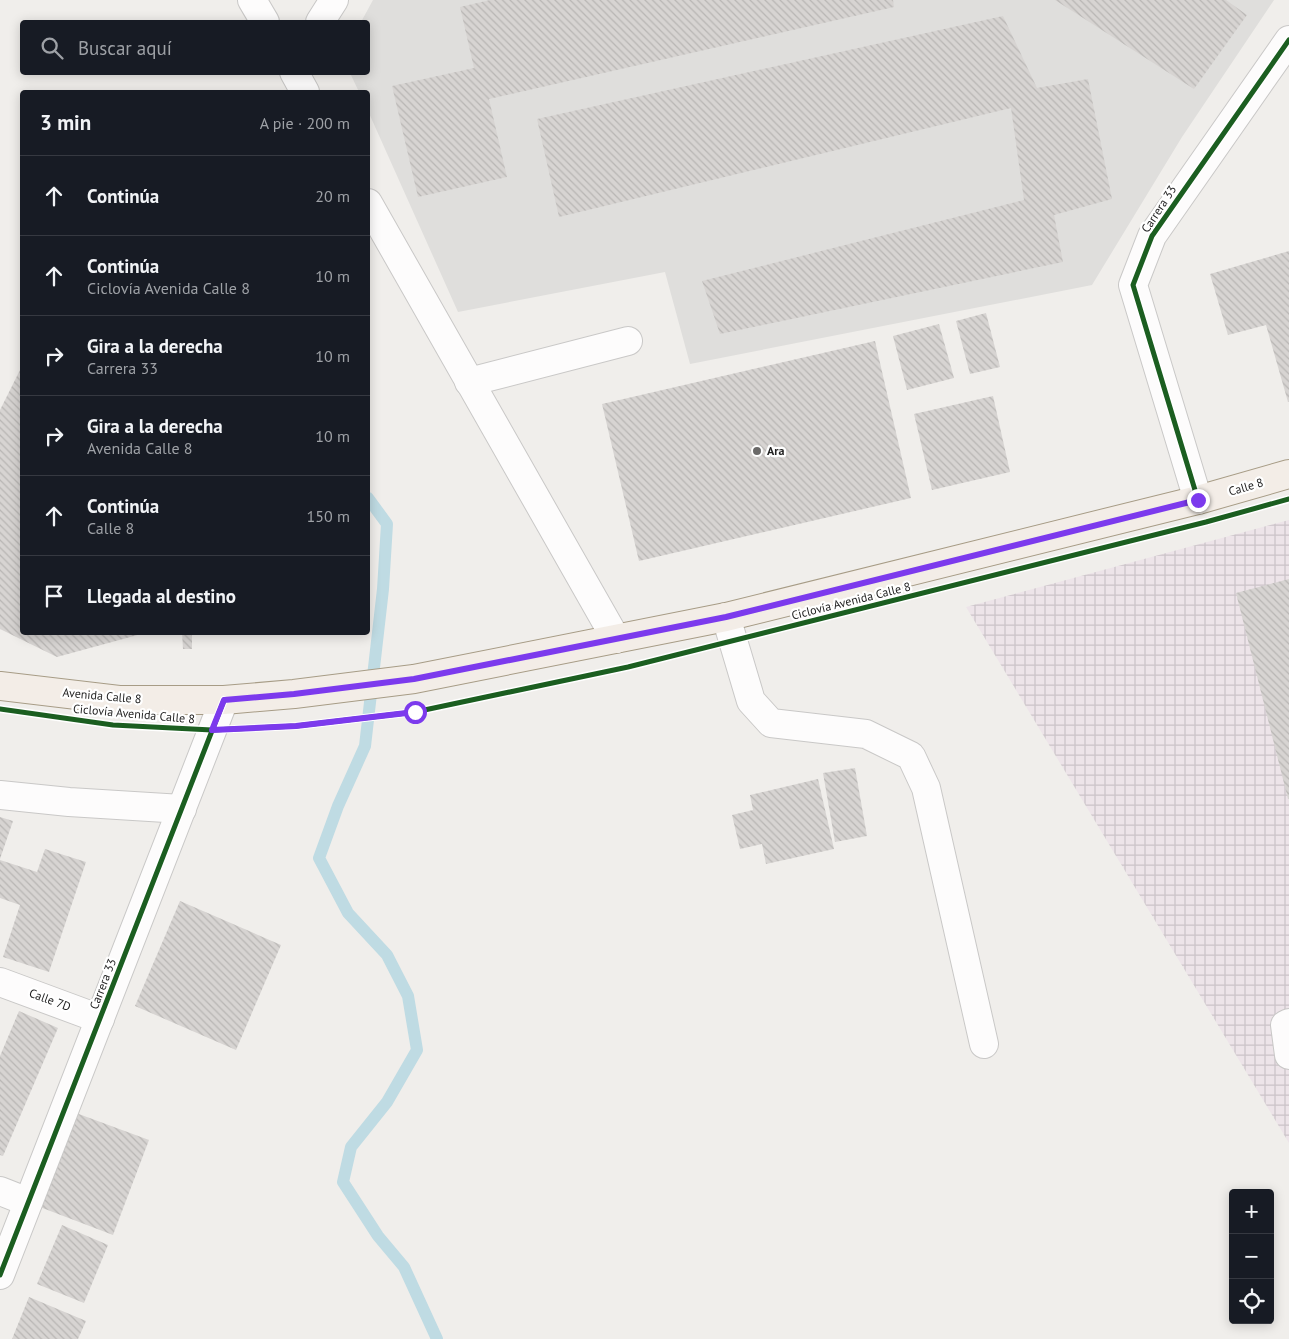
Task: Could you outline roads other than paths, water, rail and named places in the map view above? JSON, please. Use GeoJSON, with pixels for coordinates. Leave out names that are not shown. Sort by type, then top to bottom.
{"type":"FeatureCollection","features":[{"type":"Feature","properties":{"kind":"main road","name":"Calle 8"},"geometry":{"type":"LineString","coordinates":[[294,694],[414,679],[726,617],[1198,500],[1289,474]]}},
{"type":"Feature","properties":{"kind":"main road","name":"Avenida Calle 8"},"geometry":{"type":"LineString","coordinates":[[0,686],[119,700],[224,700],[294,694]]}},
{"type":"Feature","properties":{"kind":"street"},"geometry":{"type":"LineString","coordinates":[[252,0],[264,20]]}},
{"type":"Feature","properties":{"kind":"street"},"geometry":{"type":"LineString","coordinates":[[321,20],[334,0]]}},
{"type":"Feature","properties":{"kind":"street","name":"Carrera 33"},"geometry":{"type":"LineString","coordinates":[[1198,500],[1133,285],[1152,236],[1289,40]]}},
{"type":"Feature","properties":{"kind":"street"},"geometry":{"type":"LineString","coordinates":[[370,207],[616,639]]}},
{"type":"Feature","properties":{"kind":"street"},"geometry":{"type":"LineString","coordinates":[[469,382],[628,341]]}},
{"type":"Feature","properties":{"kind":"street"},"geometry":{"type":"LineString","coordinates":[[726,617],[751,701],[771,724],[866,734],[911,756],[926,788],[984,1044]]}},
{"type":"Feature","properties":{"kind":"street","name":"Carrera 33"},"geometry":{"type":"LineString","coordinates":[[0,1275],[224,700]]}},
{"type":"Feature","properties":{"kind":"street"},"geometry":{"type":"LineString","coordinates":[[0,795],[69,802],[182,809]]}},
{"type":"Feature","properties":{"kind":"street","name":"Calle 7D"},"geometry":{"type":"LineString","coordinates":[[0,982],[100,1019]]}},
{"type":"Feature","properties":{"kind":"street"},"geometry":{"type":"LineString","coordinates":[[1289,1023],[1285,1026],[1289,1055]]}},
{"type":"Feature","properties":{"kind":"street"},"geometry":{"type":"LineString","coordinates":[[0,1191],[28,1202]]}},
{"type":"Feature","properties":{"kind":"waterway"},"geometry":{"type":"LineString","coordinates":[[370,501],[387,524],[383,589],[365,746],[338,806],[319,858],[348,913],[387,955],[408,996],[417,1050],[387,1102],[351,1147],[343,1182],[378,1236],[404,1267],[437,1339]]}},
{"type":"Feature","properties":{"kind":"place","name":"Ara"},"geometry":{"type":"Point","coordinates":[757,451]}}]}
